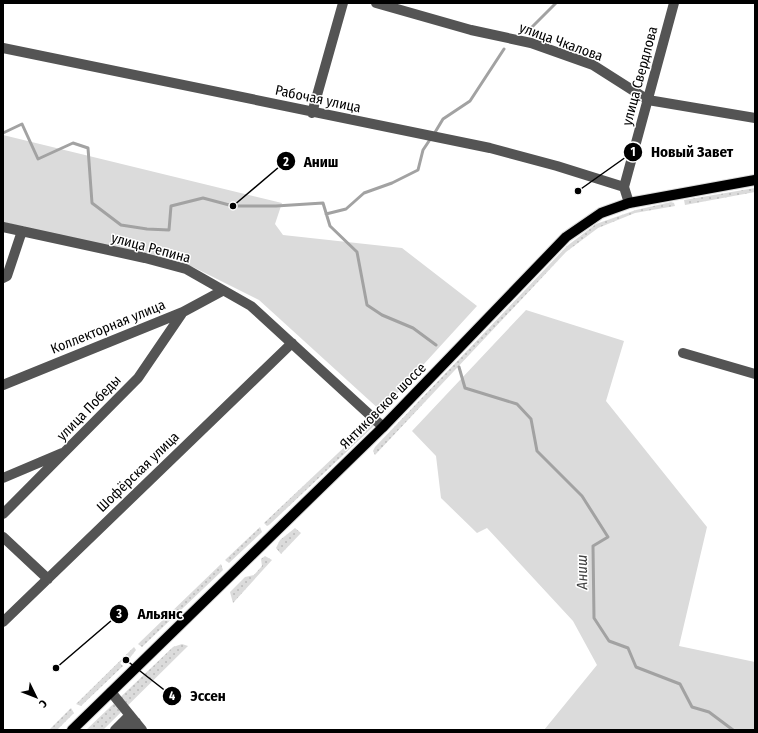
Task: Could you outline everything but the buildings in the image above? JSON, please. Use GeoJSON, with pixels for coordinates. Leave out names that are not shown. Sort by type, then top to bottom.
{"type":"FeatureCollection","features":[{"type":"Feature","properties":{"kind":"main road","name":"Янтиковское шоссе"},"geometry":{"type":"LineString","coordinates":[[72,730],[383,427],[566,237],[601,213],[629,203],[755,180]]}},
{"type":"Feature","properties":{"kind":"street"},"geometry":{"type":"LineString","coordinates":[[312,112],[342,3]]}},
{"type":"Feature","properties":{"kind":"street","name":"улица Чкалова"},"geometry":{"type":"LineString","coordinates":[[376,3],[471,30],[531,43],[593,65],[648,100],[755,118]]}},
{"type":"Feature","properties":{"kind":"street","name":"улица Свердлова"},"geometry":{"type":"LineString","coordinates":[[624,187],[674,3]]}},
{"type":"Feature","properties":{"kind":"street","name":"Рабочая улица"},"geometry":{"type":"LineString","coordinates":[[3,48],[490,148],[558,166],[624,187]]}},
{"type":"Feature","properties":{"kind":"street"},"geometry":{"type":"LineString","coordinates":[[624,187],[629,203]]}},
{"type":"Feature","properties":{"kind":"street","name":"улица Репина"},"geometry":{"type":"LineString","coordinates":[[3,227],[144,258],[186,269],[222,291],[251,306],[383,427]]}},
{"type":"Feature","properties":{"kind":"street"},"geometry":{"type":"LineString","coordinates":[[3,278],[7,276],[22,231]]}},
{"type":"Feature","properties":{"kind":"street","name":"Коллекторная улица"},"geometry":{"type":"LineString","coordinates":[[3,385],[183,312],[222,291]]}},
{"type":"Feature","properties":{"kind":"street","name":"улица Победы"},"geometry":{"type":"LineString","coordinates":[[3,514],[138,378],[183,312]]}},
{"type":"Feature","properties":{"kind":"street","name":"Шофёрская улица"},"geometry":{"type":"LineString","coordinates":[[3,622],[292,343]]}},
{"type":"Feature","properties":{"kind":"street"},"geometry":{"type":"LineString","coordinates":[[683,353],[755,374]]}},
{"type":"Feature","properties":{"kind":"street"},"geometry":{"type":"LineString","coordinates":[[3,478],[67,451]]}},
{"type":"Feature","properties":{"kind":"street"},"geometry":{"type":"LineString","coordinates":[[3,536],[48,579]]}},
{"type":"Feature","properties":{"kind":"street"},"geometry":{"type":"LineString","coordinates":[[111,692],[128,726]]}},
{"type":"Feature","properties":{"kind":"shaded area"},"geometry":{"type":"Polygon","coordinates":[[[3,135],[282,203],[275,224],[283,235],[402,248],[477,306],[381,411],[259,300],[193,267],[3,222],[3,135]]]}},
{"type":"Feature","properties":{"kind":"shaded area"},"geometry":{"type":"Polygon","coordinates":[[[755,188],[755,192],[685,205],[684,200],[755,188]]]}},
{"type":"Feature","properties":{"kind":"shaded area"},"geometry":{"type":"Polygon","coordinates":[[[671,202],[674,203],[675,206],[635,213],[598,228],[566,252],[375,455],[373,451],[375,447],[567,246],[596,224],[636,210],[671,202]]]}},
{"type":"Feature","properties":{"kind":"shaded area"},"geometry":{"type":"Polygon","coordinates":[[[526,310],[624,341],[606,401],[707,527],[679,646],[755,662],[755,730],[544,730],[597,665],[573,621],[487,528],[477,533],[441,498],[436,456],[412,431],[526,310]]]}},
{"type":"Feature","properties":{"kind":"shaded area"},"geometry":{"type":"Polygon","coordinates":[[[372,421],[375,425],[269,525],[267,526],[264,523],[372,421]]]}},
{"type":"Feature","properties":{"kind":"shaded area"},"geometry":{"type":"Polygon","coordinates":[[[260,527],[262,532],[229,563],[225,560],[260,527]]]}},
{"type":"Feature","properties":{"kind":"shaded area"},"geometry":{"type":"Polygon","coordinates":[[[295,528],[301,533],[281,554],[276,548],[280,540],[295,528]]]}},
{"type":"Feature","properties":{"kind":"shaded area"},"geometry":{"type":"Polygon","coordinates":[[[265,556],[272,560],[233,603],[230,592],[245,577],[254,575],[262,566],[261,559],[265,556]]]}},
{"type":"Feature","properties":{"kind":"shaded area"},"geometry":{"type":"Polygon","coordinates":[[[221,564],[223,570],[142,647],[138,644],[221,564]]]}},
{"type":"Feature","properties":{"kind":"shaded area"},"geometry":{"type":"Polygon","coordinates":[[[182,644],[188,646],[103,730],[86,730],[173,647],[182,644]]]}},
{"type":"Feature","properties":{"kind":"shaded area"},"geometry":{"type":"Polygon","coordinates":[[[134,647],[136,650],[129,659],[127,657],[120,663],[123,666],[81,706],[76,704],[134,647]]]}},
{"type":"Feature","properties":{"kind":"shaded area"},"geometry":{"type":"Polygon","coordinates":[[[71,708],[74,713],[57,730],[49,730],[71,708]]]}},
{"type":"Feature","properties":{"kind":"waterway"},"geometry":{"type":"LineString","coordinates":[[532,27],[556,3]]}},
{"type":"Feature","properties":{"kind":"waterway"},"geometry":{"type":"LineString","coordinates":[[434,134],[443,119],[470,101],[504,49]]}},
{"type":"Feature","properties":{"kind":"waterway","name":"Аниш"},"geometry":{"type":"LineString","coordinates":[[3,133],[22,124],[38,159],[73,143],[88,148],[92,203],[121,225],[147,229],[169,230],[171,206],[203,198],[233,206],[276,206],[323,203],[330,226],[357,252],[367,305],[382,315],[413,328],[436,345]]}},
{"type":"Feature","properties":{"kind":"waterway"},"geometry":{"type":"LineString","coordinates":[[326,214],[346,209],[364,193],[392,183],[418,170],[423,150],[431,138]]}},
{"type":"Feature","properties":{"kind":"waterway","name":"Аниш"},"geometry":{"type":"LineString","coordinates":[[459,367],[465,388],[517,404],[531,419],[537,451],[582,496],[608,537],[593,546],[594,618],[609,641],[628,648],[636,667],[680,684],[692,707],[709,712],[733,730]]}},
{"type":"Feature","properties":{"kind":"place","name":"Новый Завет"},"geometry":{"type":"Point","coordinates":[578,191]}},
{"type":"Feature","properties":{"kind":"place","name":"Аниш"},"geometry":{"type":"Point","coordinates":[233,206]}},
{"type":"Feature","properties":{"kind":"place","name":"Эссен"},"geometry":{"type":"Point","coordinates":[126,660]}},
{"type":"Feature","properties":{"kind":"place","name":"Альянс"},"geometry":{"type":"Point","coordinates":[56,668]}}]}
